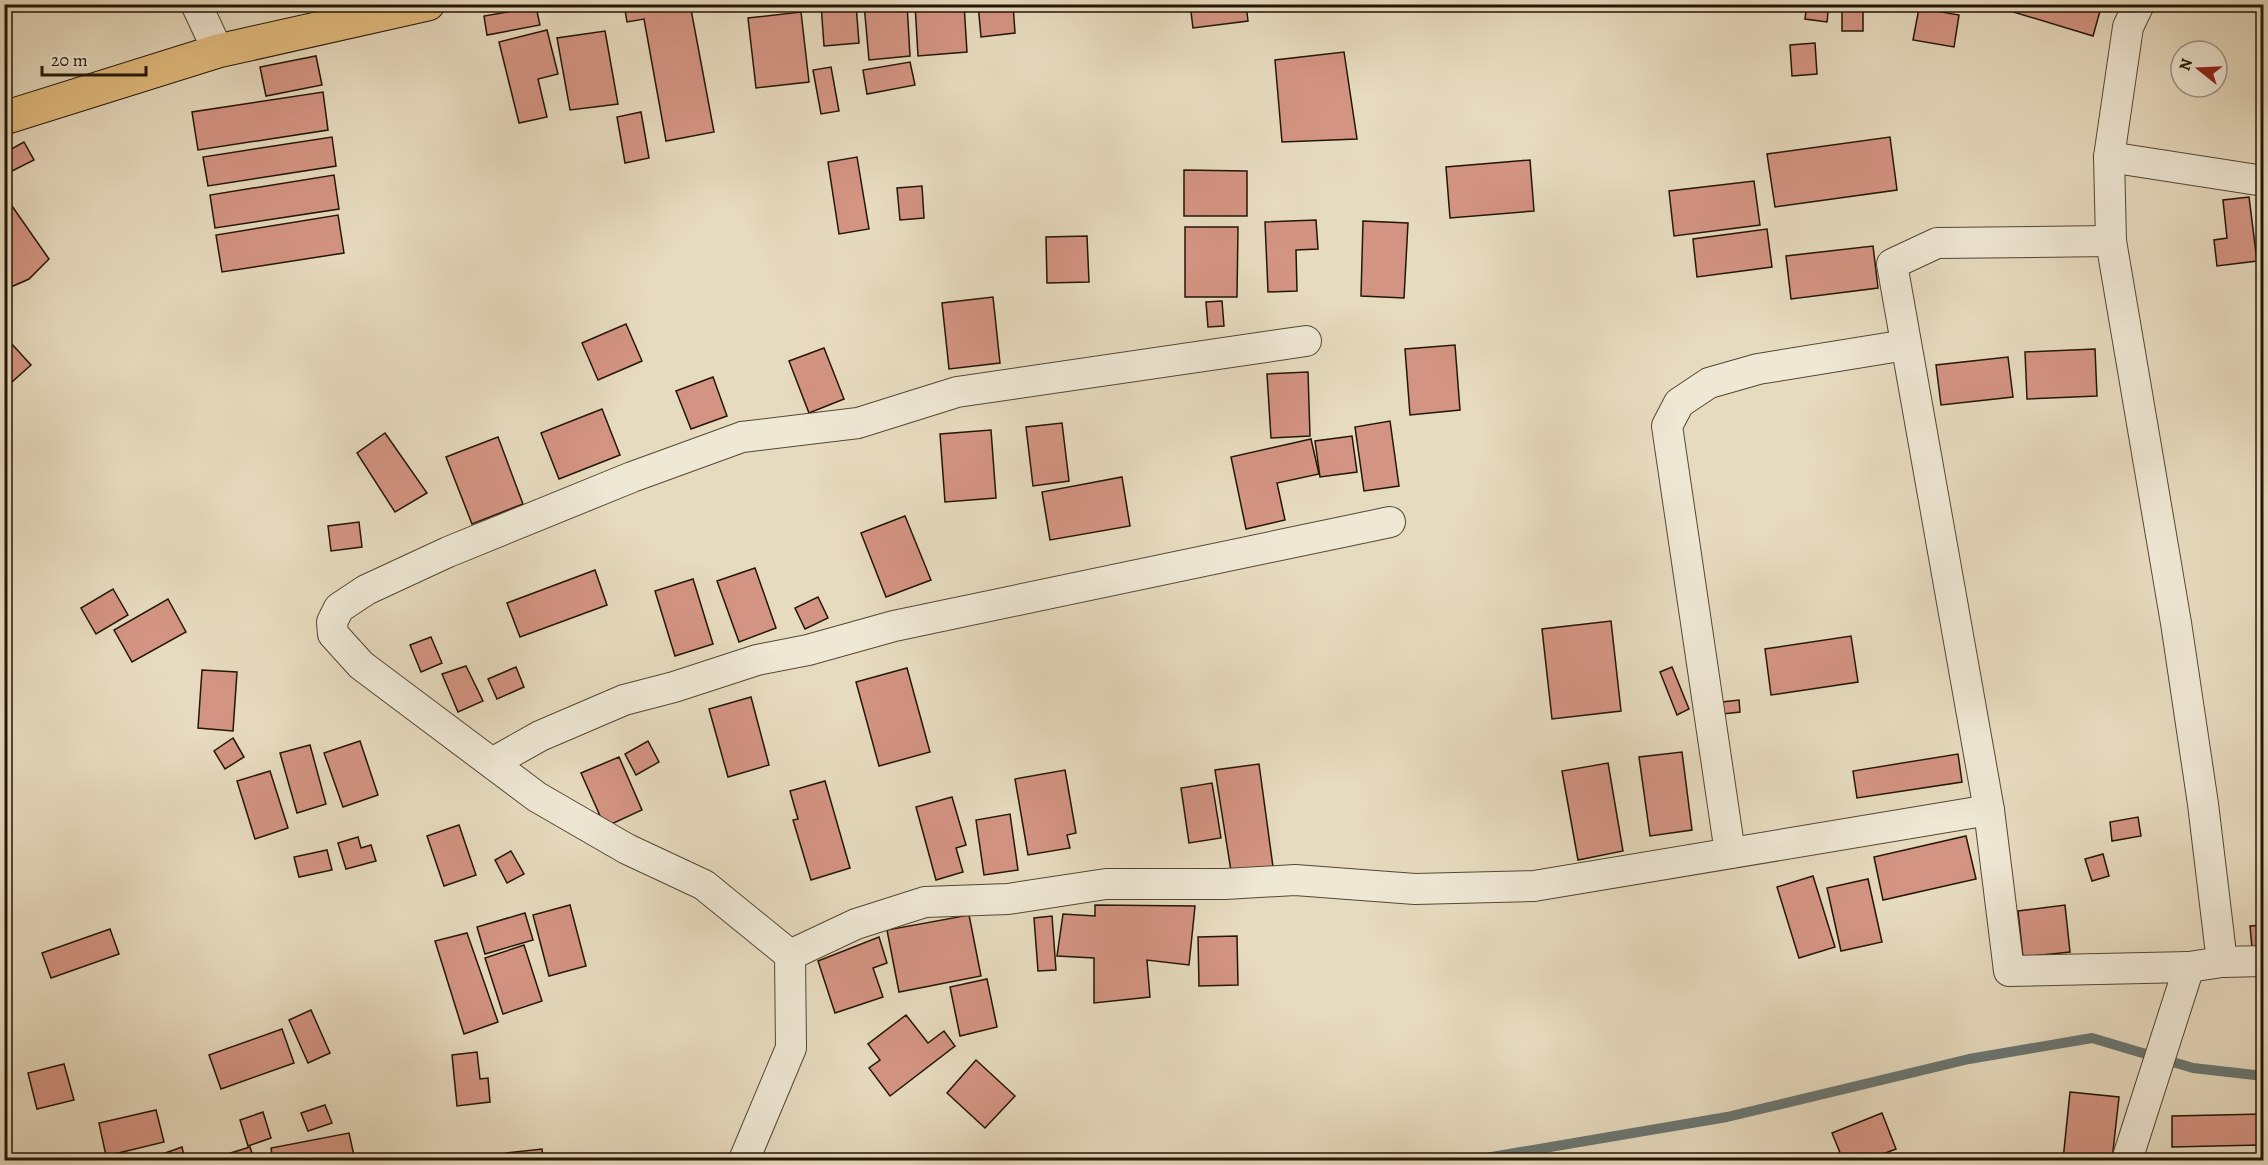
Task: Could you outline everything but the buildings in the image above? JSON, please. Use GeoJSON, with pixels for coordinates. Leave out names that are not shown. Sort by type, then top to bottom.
{"type":"FeatureCollection","features":[{"type":"Feature","properties":{"kind":"main road"},"geometry":{"type":"LineString","coordinates":[[4,118],[218,51],[428,4]]}},
{"type":"Feature","properties":{"kind":"street"},"geometry":{"type":"LineString","coordinates":[[196,4],[218,51]]}},
{"type":"Feature","properties":{"kind":"street"},"geometry":{"type":"LineString","coordinates":[[2139,4],[2128,27],[2109,157],[2111,241],[2176,623],[2204,804],[2222,962]]}},
{"type":"Feature","properties":{"kind":"street"},"geometry":{"type":"LineString","coordinates":[[2109,157],[2264,181]]}},
{"type":"Feature","properties":{"kind":"street"},"geometry":{"type":"LineString","coordinates":[[2111,241],[1937,243],[1892,264],[1989,810],[2009,971],[2185,979],[2222,962],[2264,961]]}},
{"type":"Feature","properties":{"kind":"street"},"geometry":{"type":"LineString","coordinates":[[790,955],[704,885],[627,849],[537,797],[361,666],[333,634],[332,622],[339,608],[366,590],[448,552],[632,477],[742,437],[858,423],[957,392],[1306,341]]}},
{"type":"Feature","properties":{"kind":"street"},"geometry":{"type":"LineString","coordinates":[[1730,853],[1667,426],[1679,403],[1709,383],[1758,369],[1906,345]]}},
{"type":"Feature","properties":{"kind":"street"},"geometry":{"type":"LineString","coordinates":[[492,763],[540,736],[624,700],[675,687],[757,660],[808,650],[894,626],[1390,522]]}},
{"type":"Feature","properties":{"kind":"street"},"geometry":{"type":"LineString","coordinates":[[790,955],[856,924],[925,902],[1008,899],[1106,884],[1225,884],[1295,880],[1415,889],[1534,886],[1989,810]]}},
{"type":"Feature","properties":{"kind":"street"},"geometry":{"type":"LineString","coordinates":[[744,1161],[753,1134],[790,1048],[790,955]]}},
{"type":"Feature","properties":{"kind":"street"},"geometry":{"type":"LineString","coordinates":[[2127,1161],[2185,979]]}},
{"type":"Feature","properties":{"kind":"waterway"},"geometry":{"type":"LineString","coordinates":[[1474,1160],[1727,1117],[1969,1059],[2092,1038],[2193,1068],[2264,1076]]}}]}
